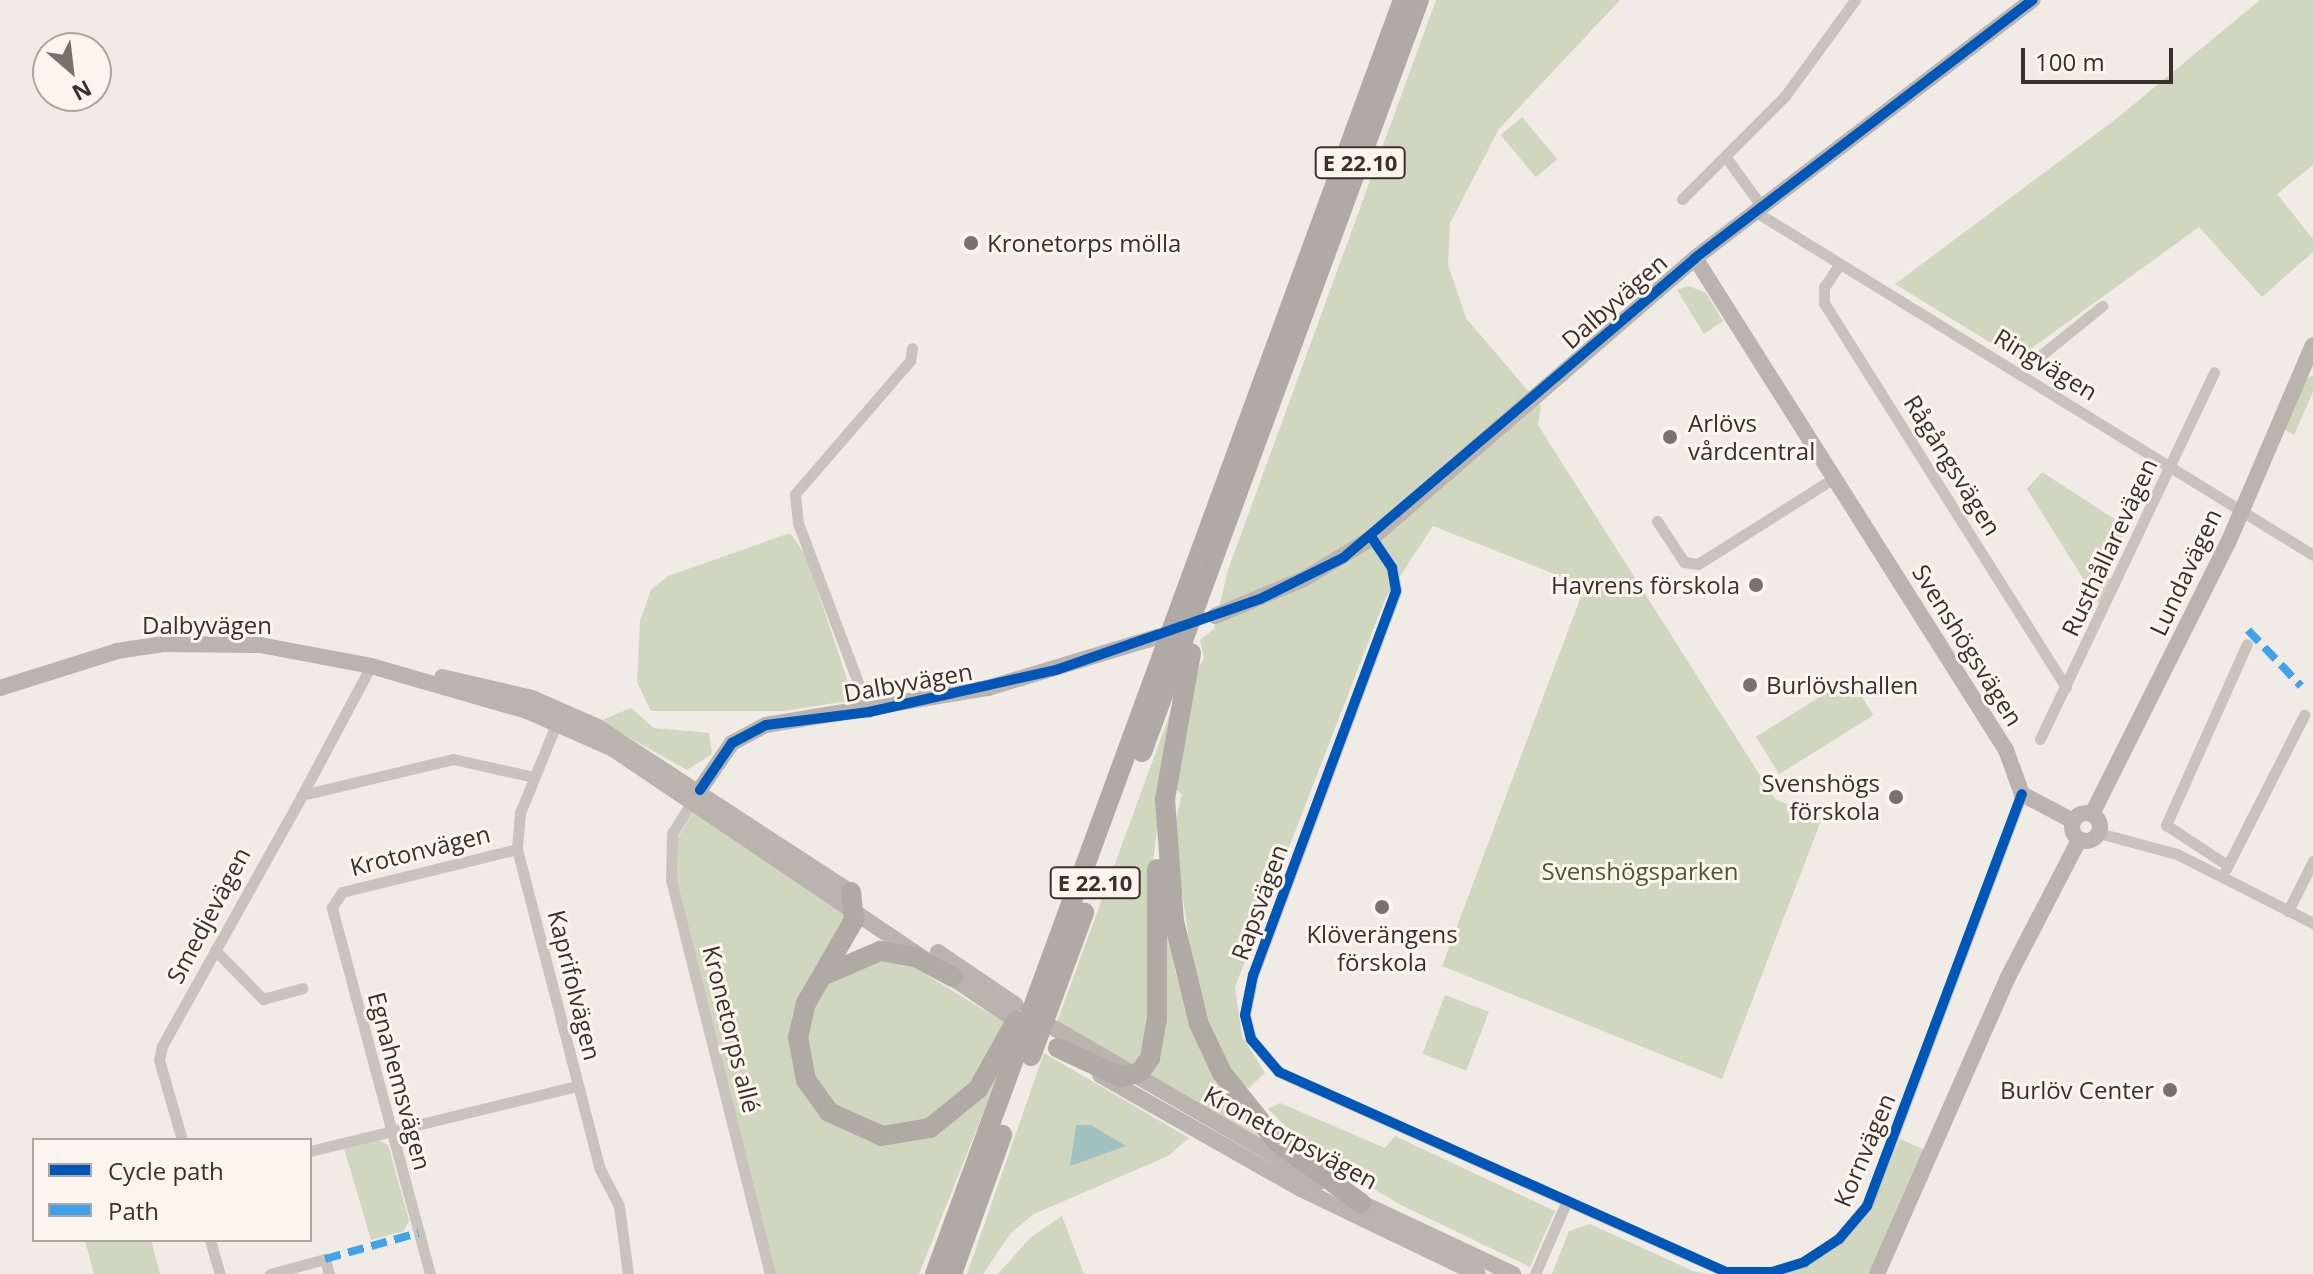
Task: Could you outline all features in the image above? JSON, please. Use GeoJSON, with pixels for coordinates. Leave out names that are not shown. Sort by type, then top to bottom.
{"type":"FeatureCollection","features":[{"type":"Feature","properties":{"kind":"highway","name":"E 22.10"},"geometry":{"type":"LineString","coordinates":[[935,1274],[1403,0]]}},
{"type":"Feature","properties":{"kind":"highway","name":"E 22.10"},"geometry":{"type":"LineString","coordinates":[[952,1274],[1419,0]]}},
{"type":"Feature","properties":{"kind":"highway"},"geometry":{"type":"LineString","coordinates":[[1054,1039],[1130,1076],[1146,1065],[1155,1037],[1157,883],[1165,799],[1183,684],[1224,538]]}},
{"type":"Feature","properties":{"kind":"highway"},"geometry":{"type":"LineString","coordinates":[[1165,799],[1174,921],[1211,1051],[1277,1142],[1361,1203]]}},
{"type":"Feature","properties":{"kind":"highway"},"geometry":{"type":"LineString","coordinates":[[854,900],[798,1037],[812,1089],[829,1112],[854,1129],[882,1136],[914,1134],[949,1119],[978,1089],[1066,922]]}},
{"type":"Feature","properties":{"kind":"highway"},"geometry":{"type":"LineString","coordinates":[[818,984],[847,960],[880,951],[915,957],[953,977]]}},
{"type":"Feature","properties":{"kind":"main road","name":"Dalbyvägen"},"geometry":{"type":"LineString","coordinates":[[1215,616],[1304,579],[1372,538],[1695,258],[2033,0]]}},
{"type":"Feature","properties":{"kind":"main road","name":"Svenshögsvägen"},"geometry":{"type":"LineString","coordinates":[[1695,258],[2006,750],[2022,794]]}},
{"type":"Feature","properties":{"kind":"main road","name":"Lundavägen"},"geometry":{"type":"LineString","coordinates":[[2092,814],[2241,508],[2307,366],[2313,345]]}},
{"type":"Feature","properties":{"kind":"main road","name":"Dalbyvägen"},"geometry":{"type":"LineString","coordinates":[[0,688],[76,661],[164,644],[260,645],[491,686],[559,716],[696,795],[727,749],[755,729],[869,712],[988,688],[1157,637]]}},
{"type":"Feature","properties":{"kind":"main road"},"geometry":{"type":"LineString","coordinates":[[2022,794],[2073,821],[2079,840]]}},
{"type":"Feature","properties":{"kind":"main road"},"geometry":{"type":"LineString","coordinates":[[696,795],[854,900],[1014,1011],[953,977],[854,900]]}},
{"type":"Feature","properties":{"kind":"main road"},"geometry":{"type":"LineString","coordinates":[[1877,1274],[2007,979],[2079,840],[2099,833],[2092,814],[2073,821]]}},
{"type":"Feature","properties":{"kind":"main road","name":"Kronetorpsvägen"},"geometry":{"type":"LineString","coordinates":[[1054,1039],[1213,1142],[1478,1274]]}},
{"type":"Feature","properties":{"kind":"main road","name":"Kronetorpsvägen"},"geometry":{"type":"LineString","coordinates":[[1130,1076],[1361,1203],[1513,1274]]}},
{"type":"Feature","properties":{"kind":"main road"},"geometry":{"type":"LineString","coordinates":[[1889,1274],[1901,1224]]}},
{"type":"Feature","properties":{"kind":"street"},"geometry":{"type":"LineString","coordinates":[[1682,199],[1785,96],[1855,0]]}},
{"type":"Feature","properties":{"kind":"street"},"geometry":{"type":"LineString","coordinates":[[1725,156],[1759,209]]}},
{"type":"Feature","properties":{"kind":"street","name":"Ringvägen"},"geometry":{"type":"LineString","coordinates":[[1759,209],[1839,265],[2241,508],[2313,555]]}},
{"type":"Feature","properties":{"kind":"street","name":"Rågångsvägen"},"geometry":{"type":"LineString","coordinates":[[1839,265],[1824,287],[1824,303],[2066,687]]}},
{"type":"Feature","properties":{"kind":"street"},"geometry":{"type":"LineString","coordinates":[[2019,373],[2102,306]]}},
{"type":"Feature","properties":{"kind":"street"},"geometry":{"type":"LineString","coordinates":[[869,712],[798,523],[795,494],[910,361],[912,348]]}},
{"type":"Feature","properties":{"kind":"street","name":"Rusthållarevägen"},"geometry":{"type":"LineString","coordinates":[[2040,739],[2214,372]]}},
{"type":"Feature","properties":{"kind":"street"},"geometry":{"type":"LineString","coordinates":[[1657,521],[1684,562],[1698,564],[1834,478]]}},
{"type":"Feature","properties":{"kind":"street","name":"Rapsvägen"},"geometry":{"type":"LineString","coordinates":[[1372,538],[1392,568],[1396,591],[1253,975],[1245,1015],[1251,1039],[1279,1072],[1568,1206]]}},
{"type":"Feature","properties":{"kind":"street"},"geometry":{"type":"LineString","coordinates":[[2247,644],[2166,825],[2224,871],[2313,923]]}},
{"type":"Feature","properties":{"kind":"street","name":"Smedjevägen"},"geometry":{"type":"LineString","coordinates":[[181,1138],[159,1060],[215,950],[371,666]]}},
{"type":"Feature","properties":{"kind":"street"},"geometry":{"type":"LineString","coordinates":[[2224,871],[2304,715]]}},
{"type":"Feature","properties":{"kind":"street","name":"Kaprifolvägen"},"geometry":{"type":"LineString","coordinates":[[559,716],[515,831],[517,849],[600,1169],[619,1206],[628,1274]]}},
{"type":"Feature","properties":{"kind":"street"},"geometry":{"type":"LineString","coordinates":[[302,795],[453,759],[534,777]]}},
{"type":"Feature","properties":{"kind":"street","name":"Kornvägen"},"geometry":{"type":"LineString","coordinates":[[1568,1206],[1727,1272],[1789,1267],[1839,1239],[1873,1191],[2022,794]]}},
{"type":"Feature","properties":{"kind":"street","name":"Kronetorps allé"},"geometry":{"type":"LineString","coordinates":[[696,795],[672,833],[671,880],[770,1274]]}},
{"type":"Feature","properties":{"kind":"street"},"geometry":{"type":"LineString","coordinates":[[2099,833],[2177,854],[2224,871]]}},
{"type":"Feature","properties":{"kind":"street","name":"Krotonvägen"},"geometry":{"type":"LineString","coordinates":[[334,898],[517,849]]}},
{"type":"Feature","properties":{"kind":"street"},"geometry":{"type":"LineString","coordinates":[[2288,911],[2313,861]]}},
{"type":"Feature","properties":{"kind":"street","name":"Egnahemsvägen"},"geometry":{"type":"LineString","coordinates":[[334,898],[334,918],[430,1274]]}},
{"type":"Feature","properties":{"kind":"street"},"geometry":{"type":"LineString","coordinates":[[215,950],[263,999],[303,988]]}},
{"type":"Feature","properties":{"kind":"street"},"geometry":{"type":"LineString","coordinates":[[312,1151],[577,1086]]}},
{"type":"Feature","properties":{"kind":"street"},"geometry":{"type":"LineString","coordinates":[[1535,1274],[1568,1206]]}},
{"type":"Feature","properties":{"kind":"street"},"geometry":{"type":"LineString","coordinates":[[1544,1274],[1568,1206]]}},
{"type":"Feature","properties":{"kind":"street"},"geometry":{"type":"LineString","coordinates":[[211,1242],[220,1274]]}},
{"type":"Feature","properties":{"kind":"street"},"geometry":{"type":"LineString","coordinates":[[270,1274],[325,1259],[329,1274]]}},
{"type":"Feature","properties":{"kind":"green space","name":"Svenshögsparken"},"geometry":{"type":"Polygon","coordinates":[[[1436,0],[1620,0],[1499,129],[1450,223],[1448,265],[1466,318],[1541,406],[1538,425],[1775,799],[1822,818],[1722,1079],[1442,966],[1585,586],[1433,526],[1385,599],[1235,987],[1242,1036],[1265,1073],[1249,1088],[1234,1079],[1197,993],[1173,832],[1182,794],[1172,787],[1194,673],[1204,659],[1200,640],[1214,629],[1228,570],[1436,0]]]}},
{"type":"Feature","properties":{"kind":"green space"},"geometry":{"type":"Polygon","coordinates":[[[2260,0],[2313,0],[2313,165],[2277,194],[2313,239],[2313,252],[2262,297],[2199,227],[2017,359],[1895,284],[2116,119],[2260,0]]]}},
{"type":"Feature","properties":{"kind":"green space"},"geometry":{"type":"Polygon","coordinates":[[[1522,117],[1557,159],[1536,177],[1501,135],[1522,117]]]}},
{"type":"Feature","properties":{"kind":"green space"},"geometry":{"type":"Polygon","coordinates":[[[1689,286],[1706,293],[1723,321],[1704,334],[1677,290],[1689,286]]]}},
{"type":"Feature","properties":{"kind":"green space"},"geometry":{"type":"Polygon","coordinates":[[[2313,375],[2313,392],[2294,435],[2285,430],[2304,381],[2313,375]]]}},
{"type":"Feature","properties":{"kind":"green space"},"geometry":{"type":"Polygon","coordinates":[[[2042,472],[2127,527],[2104,576],[2119,583],[2104,612],[2027,489],[2042,472]]]}},
{"type":"Feature","properties":{"kind":"green space"},"geometry":{"type":"Polygon","coordinates":[[[790,533],[806,556],[854,700],[783,711],[651,711],[637,682],[640,621],[651,590],[668,576],[790,533]]]}},
{"type":"Feature","properties":{"kind":"green space"},"geometry":{"type":"Polygon","coordinates":[[[1850,678],[1873,715],[1779,774],[1756,737],[1850,678]]]}},
{"type":"Feature","properties":{"kind":"green space"},"geometry":{"type":"Polygon","coordinates":[[[631,708],[654,728],[709,733],[712,754],[687,770],[600,721],[631,708]]]}},
{"type":"Feature","properties":{"kind":"green space"},"geometry":{"type":"Polygon","coordinates":[[[1172,708],[1152,870],[1152,1032],[1137,1067],[1057,1022],[1172,708]]]}},
{"type":"Feature","properties":{"kind":"green space"},"geometry":{"type":"Polygon","coordinates":[[[694,811],[848,909],[793,1029],[831,1121],[866,1139],[947,1126],[968,1110],[1005,1058],[919,1274],[775,1274],[674,869],[677,839],[694,811]]]}},
{"type":"Feature","properties":{"kind":"green space"},"geometry":{"type":"Polygon","coordinates":[[[1163,893],[1175,971],[1202,1054],[1280,1155],[1143,1077],[1163,893]]]}},
{"type":"Feature","properties":{"kind":"green space"},"geometry":{"type":"Polygon","coordinates":[[[862,960],[902,960],[1007,1024],[976,1084],[913,1129],[853,1123],[813,1083],[806,1023],[827,983],[862,960]]]}},
{"type":"Feature","properties":{"kind":"green space"},"geometry":{"type":"Polygon","coordinates":[[[1445,995],[1489,1012],[1466,1071],[1422,1054],[1445,995]]]}},
{"type":"Feature","properties":{"kind":"green space"},"geometry":{"type":"Polygon","coordinates":[[[1044,1053],[1189,1138],[1168,1156],[1034,1214],[1011,1233],[983,1274],[967,1274],[1044,1053]]]}},
{"type":"Feature","properties":{"kind":"green space"},"geometry":{"type":"Polygon","coordinates":[[[1280,1103],[1385,1148],[1395,1136],[1555,1211],[1530,1267],[1399,1204],[1315,1154],[1268,1109],[1280,1103]]]}},
{"type":"Feature","properties":{"kind":"green space"},"geometry":{"type":"Polygon","coordinates":[[[1900,1139],[1925,1150],[1873,1274],[1779,1274],[1867,1213],[1900,1139]]]}},
{"type":"Feature","properties":{"kind":"green space"},"geometry":{"type":"Polygon","coordinates":[[[378,1140],[388,1145],[409,1220],[404,1231],[371,1240],[344,1148],[378,1140]]]}},
{"type":"Feature","properties":{"kind":"green space"},"geometry":{"type":"Polygon","coordinates":[[[1062,1216],[1084,1274],[998,1274],[1031,1237],[1062,1216]]]}},
{"type":"Feature","properties":{"kind":"green space"},"geometry":{"type":"Polygon","coordinates":[[[1590,1224],[1693,1271],[1709,1274],[1552,1274],[1569,1231],[1590,1224]]]}},
{"type":"Feature","properties":{"kind":"green space"},"geometry":{"type":"Polygon","coordinates":[[[86,1242],[152,1242],[160,1274],[94,1274],[86,1242]]]}},
{"type":"Feature","properties":{"kind":"water"},"geometry":{"type":"Polygon","coordinates":[[[1076,1125],[1091,1125],[1126,1146],[1070,1166],[1076,1125]]]}},
{"type":"Feature","properties":{"kind":"marked path"},"geometry":{"type":"LineString","coordinates":[[2248,630],[2301,686]]}},
{"type":"Feature","properties":{"kind":"marked path"},"geometry":{"type":"LineString","coordinates":[[325,1259],[418,1233]]}},
{"type":"Feature","properties":{"kind":"cycle path"},"geometry":{"type":"LineString","coordinates":[[700,790],[732,743],[766,725],[869,712],[1056,670],[1260,599],[1343,558],[1695,258],[2033,0]]}},
{"type":"Feature","properties":{"kind":"cycle path"},"geometry":{"type":"LineString","coordinates":[[1372,538],[1392,568],[1396,591],[1253,975],[1245,1015],[1251,1039],[1279,1072],[1727,1272],[1772,1272],[1804,1262],[1839,1239],[1867,1206],[2022,794]]}},
{"type":"Feature","properties":{"kind":"place","name":"Kronetorps mölla"},"geometry":{"type":"Point","coordinates":[971,243]}},
{"type":"Feature","properties":{"kind":"place","name":"Arlövs vårdcentral"},"geometry":{"type":"Point","coordinates":[1670,437]}},
{"type":"Feature","properties":{"kind":"place","name":"Havrens förskola"},"geometry":{"type":"Point","coordinates":[1756,585]}},
{"type":"Feature","properties":{"kind":"place","name":"Burlövshallen"},"geometry":{"type":"Point","coordinates":[1750,685]}},
{"type":"Feature","properties":{"kind":"place","name":"Svenshögs förskola"},"geometry":{"type":"Point","coordinates":[1896,797]}},
{"type":"Feature","properties":{"kind":"place","name":"Klöverängens förskola"},"geometry":{"type":"Point","coordinates":[1382,907]}},
{"type":"Feature","properties":{"kind":"place","name":"Burlöv Center"},"geometry":{"type":"Point","coordinates":[2170,1090]}}]}
